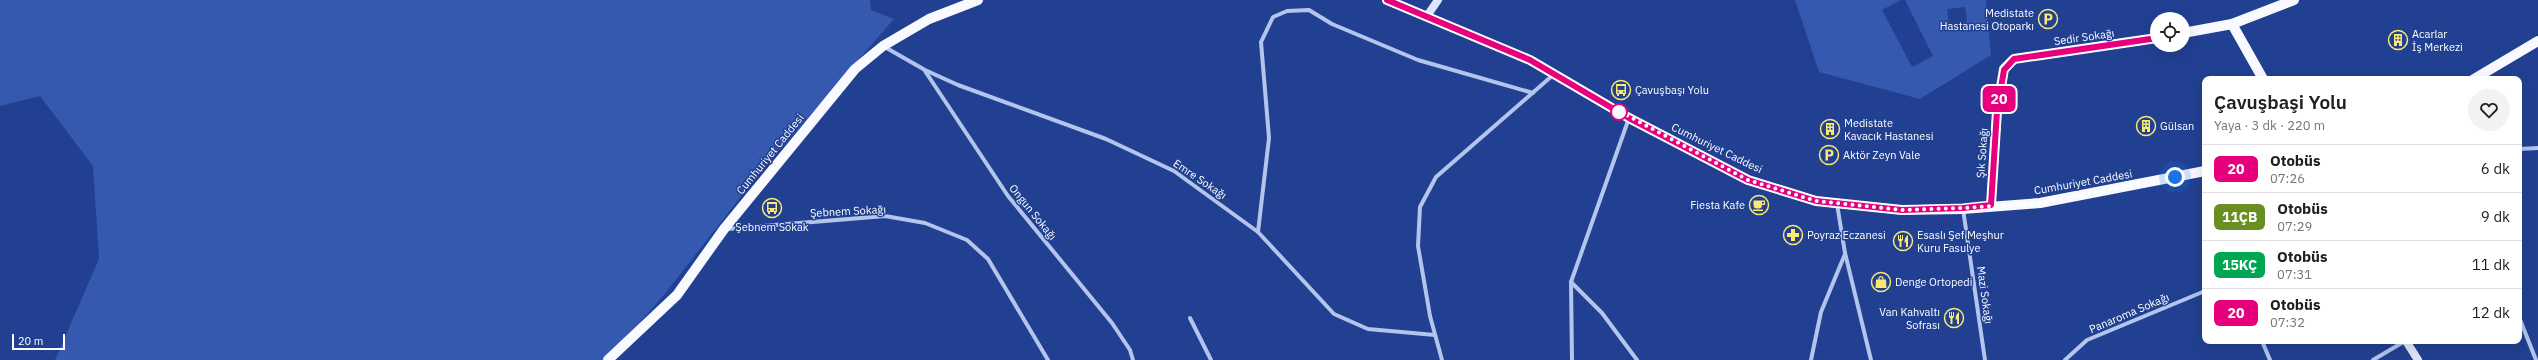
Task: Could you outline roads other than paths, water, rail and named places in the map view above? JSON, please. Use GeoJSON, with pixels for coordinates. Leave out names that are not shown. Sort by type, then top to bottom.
{"type":"FeatureCollection","features":[{"type":"Feature","properties":{"kind":"main road","name":"Cumhuriyet Caddesi"},"geometry":{"type":"LineString","coordinates":[[608,360],[677,294],[724,229],[855,69],[883,46],[929,18],[978,0]]}},
{"type":"Feature","properties":{"kind":"main road","name":"Cumhuriyet Caddesi"},"geometry":{"type":"LineString","coordinates":[[1387,0],[1530,60],[1629,118],[1748,180],[1816,201],[1902,210],[2040,203],[2202,172]]}},
{"type":"Feature","properties":{"kind":"main road"},"geometry":{"type":"LineString","coordinates":[[2190,32],[2232,24],[2294,0]]}},
{"type":"Feature","properties":{"kind":"main road"},"geometry":{"type":"LineString","coordinates":[[2232,24],[2262,76]]}},
{"type":"Feature","properties":{"kind":"main road","name":"Sedir Sokağı"},"geometry":{"type":"LineString","coordinates":[[2014,59],[2150,39]]}},
{"type":"Feature","properties":{"kind":"main road"},"geometry":{"type":"LineString","coordinates":[[2479,76],[2538,41]]}},
{"type":"Feature","properties":{"kind":"main road","name":"Şık Sokağı"},"geometry":{"type":"LineString","coordinates":[[1991,205],[1997,111],[2004,70],[2014,59]]}},
{"type":"Feature","properties":{"kind":"street"},"geometry":{"type":"LineString","coordinates":[[1427,16],[1438,0]]}},
{"type":"Feature","properties":{"kind":"street"},"geometry":{"type":"LineString","coordinates":[[1258,232],[1269,138],[1261,42],[1273,17],[1287,11],[1309,10],[1332,24],[1418,60],[1533,93]]}},
{"type":"Feature","properties":{"kind":"street","name":"Emre Sokağı"},"geometry":{"type":"LineString","coordinates":[[883,46],[925,70],[958,85],[1106,139],[1174,171],[1258,232],[1334,314],[1368,329],[1435,335]]}},
{"type":"Feature","properties":{"kind":"street","name":"Ongun Sokağı"},"geometry":{"type":"LineString","coordinates":[[925,70],[1008,196],[1112,323],[1130,350],[1133,360]]}},
{"type":"Feature","properties":{"kind":"street"},"geometry":{"type":"LineString","coordinates":[[1442,360],[1435,335],[1418,246],[1420,207],[1436,177],[1555,74]]}},
{"type":"Feature","properties":{"kind":"street"},"geometry":{"type":"LineString","coordinates":[[1572,360],[1571,282],[1629,118]]}},
{"type":"Feature","properties":{"kind":"street"},"geometry":{"type":"LineString","coordinates":[[2522,149],[2538,148]]}},
{"type":"Feature","properties":{"kind":"street"},"geometry":{"type":"LineString","coordinates":[[1837,203],[1845,253],[1871,360]]}},
{"type":"Feature","properties":{"kind":"street","name":"Mazi Sokağı"},"geometry":{"type":"LineString","coordinates":[[1963,208],[1985,360]]}},
{"type":"Feature","properties":{"kind":"street","name":"Şebnem Sokağı"},"geometry":{"type":"LineString","coordinates":[[724,229],[885,216],[925,223],[967,240],[988,259],[1048,360]]}},
{"type":"Feature","properties":{"kind":"street"},"geometry":{"type":"LineString","coordinates":[[1811,360],[1822,312],[1845,253]]}},
{"type":"Feature","properties":{"kind":"street"},"geometry":{"type":"LineString","coordinates":[[1571,282],[1602,313],[1637,360]]}},
{"type":"Feature","properties":{"kind":"street","name":"Panaroma Sokağı"},"geometry":{"type":"LineString","coordinates":[[2064,360],[2087,340],[2202,292]]}},
{"type":"Feature","properties":{"kind":"street"},"geometry":{"type":"LineString","coordinates":[[1190,318],[1212,360]]}},
{"type":"Feature","properties":{"kind":"street"},"geometry":{"type":"LineString","coordinates":[[2522,325],[2536,360]]}},
{"type":"Feature","properties":{"kind":"street"},"geometry":{"type":"LineString","coordinates":[[2263,344],[2270,360]]}},
{"type":"Feature","properties":{"kind":"street"},"geometry":{"type":"LineString","coordinates":[[2374,360],[2400,344]]}},
{"type":"Feature","properties":{"kind":"street"},"geometry":{"type":"LineString","coordinates":[[2407,344],[2418,360]]}},
{"type":"Feature","properties":{"kind":"place","name":"Medistate Hastanesi Otoparkı"},"geometry":{"type":"Point","coordinates":[2048,19]}},
{"type":"Feature","properties":{"kind":"place","name":"Acarlar İş Merkezi"},"geometry":{"type":"Point","coordinates":[2398,40]}},
{"type":"Feature","properties":{"kind":"place","name":"Çavuşbaşı Yolu"},"geometry":{"type":"Point","coordinates":[1621,90]}},
{"type":"Feature","properties":{"kind":"place","name":"Gülsan"},"geometry":{"type":"Point","coordinates":[2146,126]}},
{"type":"Feature","properties":{"kind":"place","name":"Medistate Kavacık Hastanesi"},"geometry":{"type":"Point","coordinates":[1830,129]}},
{"type":"Feature","properties":{"kind":"place","name":"Aktör Zeyn Vale"},"geometry":{"type":"Point","coordinates":[1829,155]}},
{"type":"Feature","properties":{"kind":"place","name":"Fiesta Kafe"},"geometry":{"type":"Point","coordinates":[1759,205]}},
{"type":"Feature","properties":{"kind":"place","name":"Şebnem Sokak"},"geometry":{"type":"Point","coordinates":[772,208]}},
{"type":"Feature","properties":{"kind":"place","name":"Poyraz Eczanesi"},"geometry":{"type":"Point","coordinates":[1793,235]}},
{"type":"Feature","properties":{"kind":"place","name":"Esaslı Şef Meşhur Kuru Fasulye"},"geometry":{"type":"Point","coordinates":[1903,241]}},
{"type":"Feature","properties":{"kind":"place","name":"Denge Ortopedi"},"geometry":{"type":"Point","coordinates":[1881,282]}},
{"type":"Feature","properties":{"kind":"place","name":"Van Kahvaltı Sofrası"},"geometry":{"type":"Point","coordinates":[1954,318]}}]}
